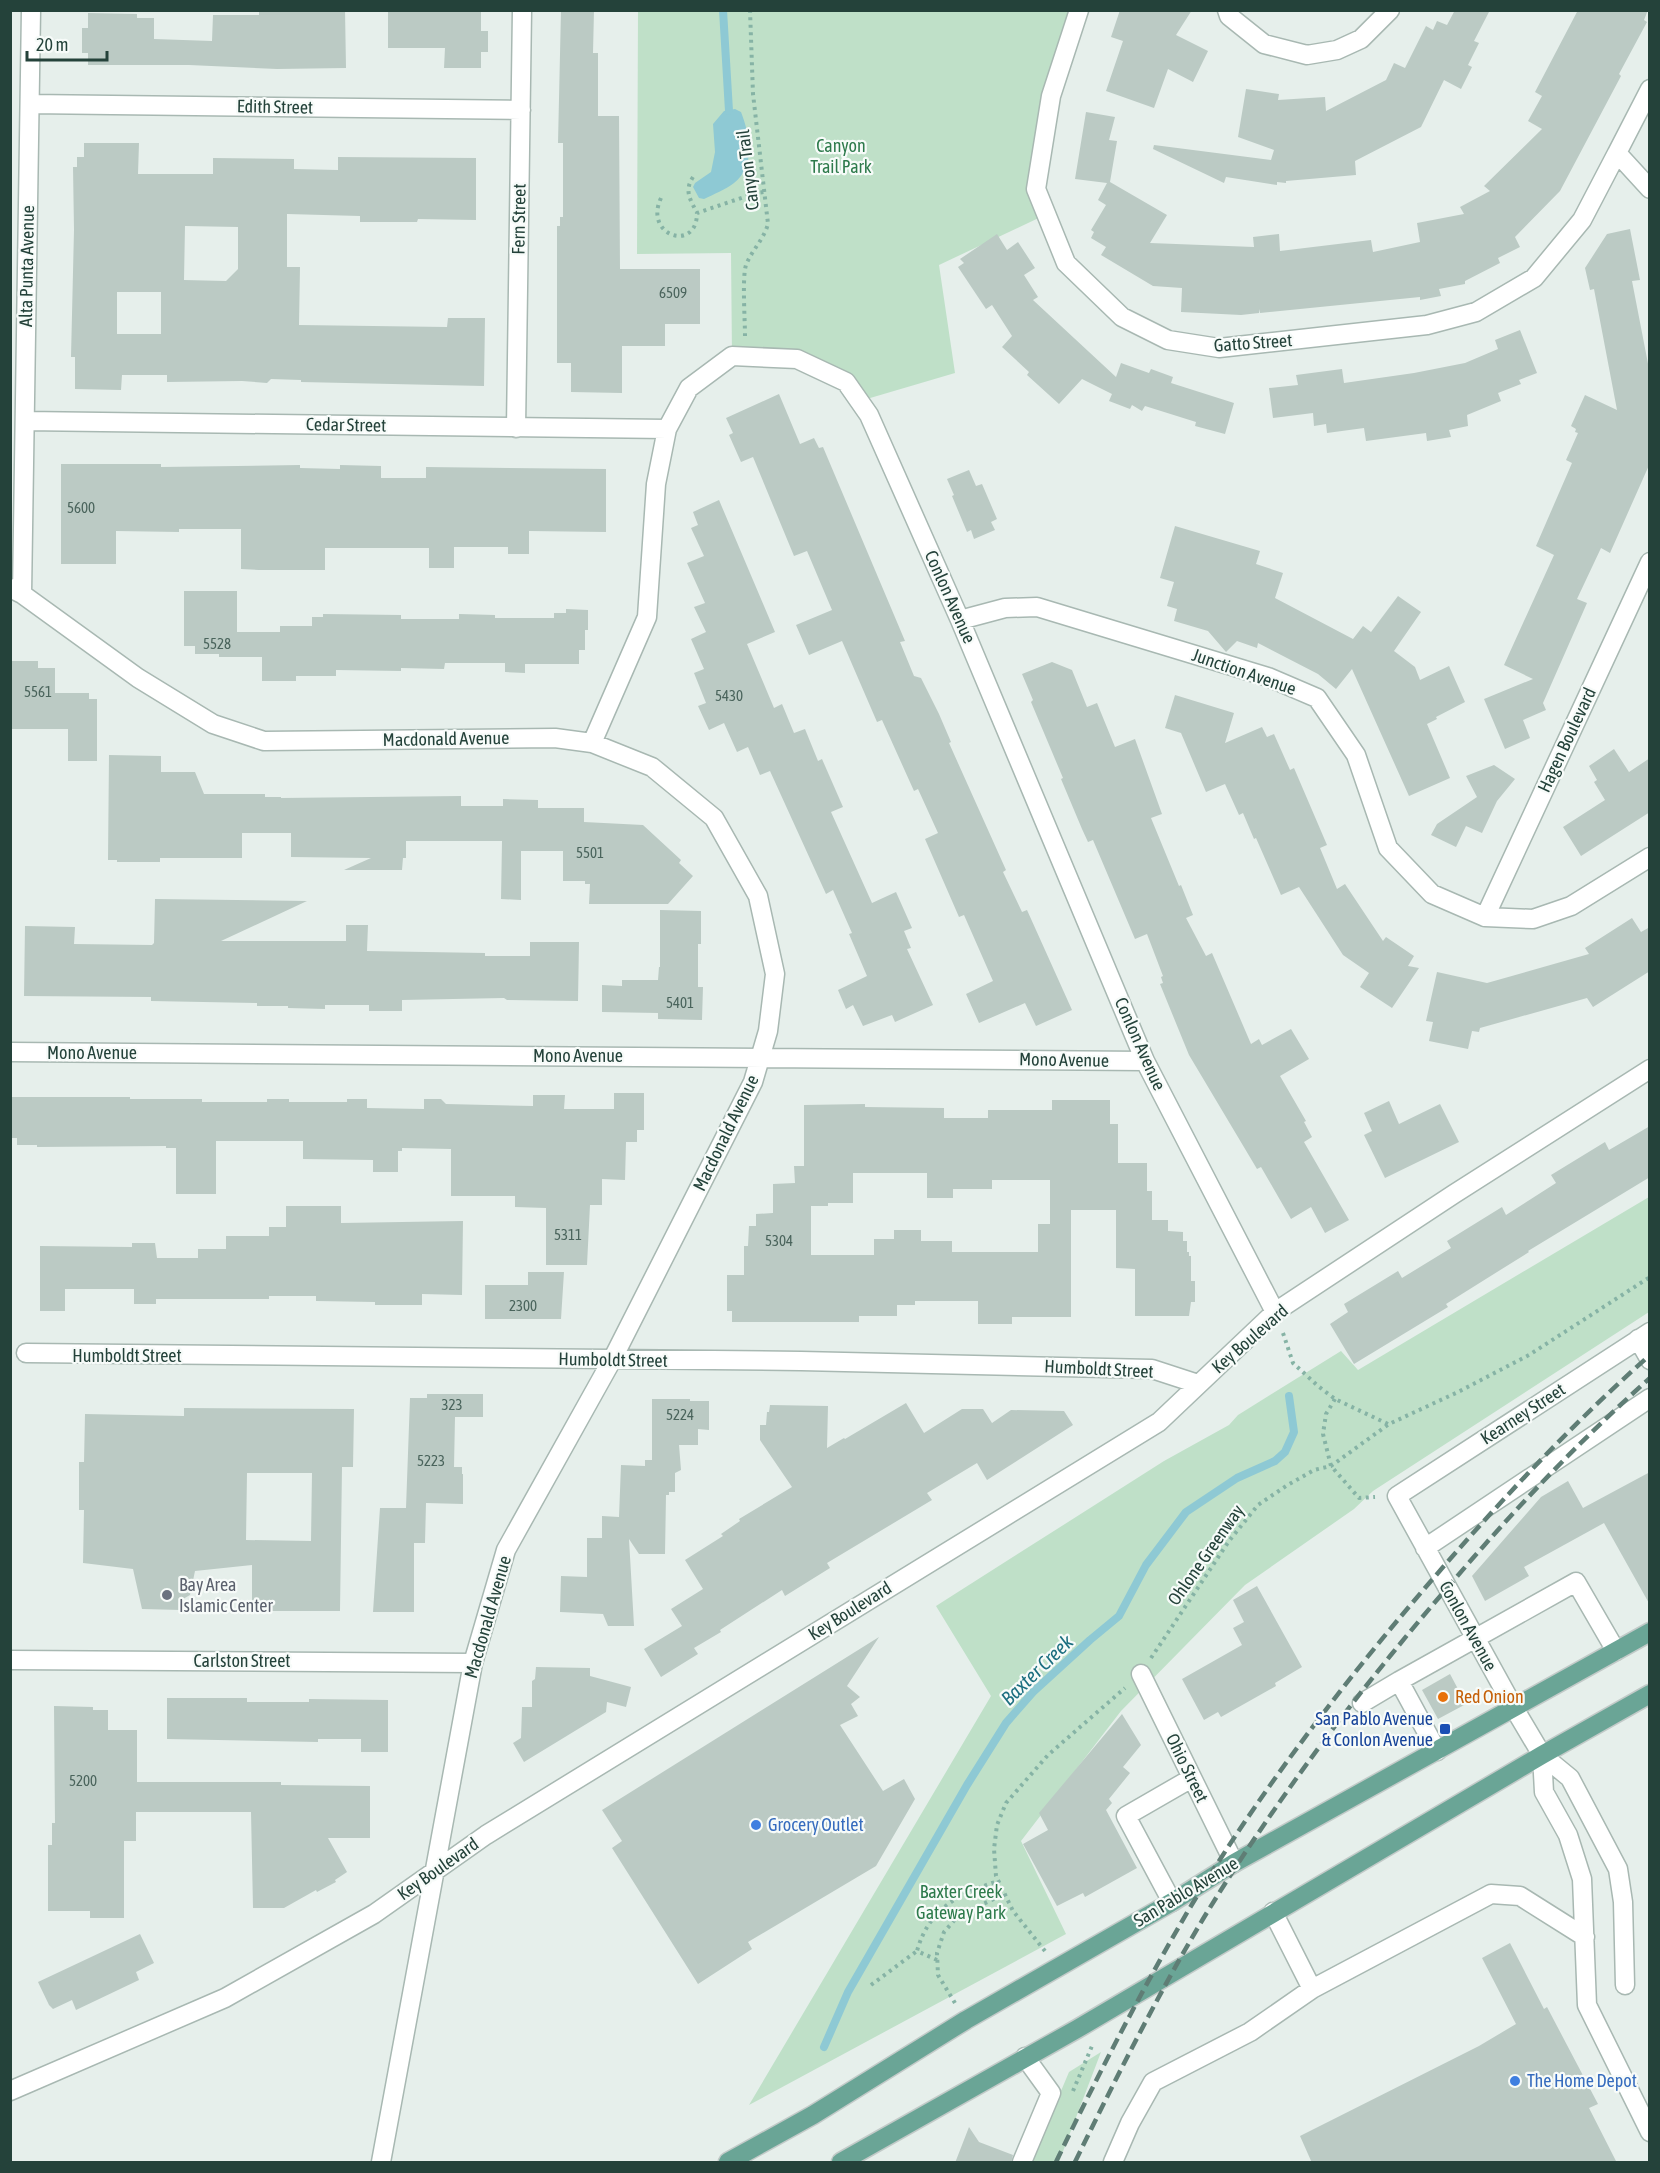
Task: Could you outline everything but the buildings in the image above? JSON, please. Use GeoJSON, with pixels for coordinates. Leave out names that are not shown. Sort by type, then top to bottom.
{"type":"FeatureCollection","features":[{"type":"Feature","properties":{"kind":"main road","name":"San Pablo Avenue"},"geometry":{"type":"LineString","coordinates":[[728,2163],[813,2115],[966,2020],[1172,1902],[1234,1863],[1650,1632]]}},
{"type":"Feature","properties":{"kind":"main road"},"geometry":{"type":"LineString","coordinates":[[841,2163],[1077,2029],[1273,1912],[1650,1694]]}},
{"type":"Feature","properties":{"kind":"street","name":"Alta Punta Avenue"},"geometry":{"type":"LineString","coordinates":[[16,591],[25,421],[30,10]]}},
{"type":"Feature","properties":{"kind":"street","name":"Fern Street"},"geometry":{"type":"LineString","coordinates":[[516,428],[522,10]]}},
{"type":"Feature","properties":{"kind":"street","name":"Gatto Street"},"geometry":{"type":"LineString","coordinates":[[1079,10],[1051,96],[1036,189],[1066,263],[1122,317],[1168,340],[1219,348],[1427,325],[1476,312],[1534,278],[1582,220],[1650,89]]}},
{"type":"Feature","properties":{"kind":"street"},"geometry":{"type":"LineString","coordinates":[[1229,12],[1264,44],[1307,55],[1337,50],[1361,39],[1390,10]]}},
{"type":"Feature","properties":{"kind":"street","name":"Edith Street"},"geometry":{"type":"LineString","coordinates":[[30,104],[520,110]]}},
{"type":"Feature","properties":{"kind":"street"},"geometry":{"type":"LineString","coordinates":[[1617,153],[1650,189]]}},
{"type":"Feature","properties":{"kind":"street","name":"Conlon Avenue"},"geometry":{"type":"LineString","coordinates":[[592,743],[647,617],[656,484],[667,429],[689,388],[732,356],[797,359],[846,382],[869,415],[960,620],[1145,1061],[1275,1312]]}},
{"type":"Feature","properties":{"kind":"street","name":"Cedar Street"},"geometry":{"type":"LineString","coordinates":[[25,421],[667,429]]}},
{"type":"Feature","properties":{"kind":"street","name":"Hagen Boulevard"},"geometry":{"type":"LineString","coordinates":[[1485,917],[1650,562]]}},
{"type":"Feature","properties":{"kind":"street","name":"Macdonald Avenue"},"geometry":{"type":"LineString","coordinates":[[16,591],[138,678],[213,724],[264,741],[555,738],[592,743],[652,767],[714,818],[758,896],[775,974],[768,1031],[753,1082],[612,1360],[506,1550],[473,1663],[381,2163]]}},
{"type":"Feature","properties":{"kind":"street","name":"Junction Avenue"},"geometry":{"type":"LineString","coordinates":[[960,620],[1005,608],[1037,607],[1268,677],[1317,698],[1356,755],[1388,848],[1432,894],[1485,917],[1533,919],[1571,906],[1650,857]]}},
{"type":"Feature","properties":{"kind":"street","name":"Mono Avenue"},"geometry":{"type":"LineString","coordinates":[[10,1052],[1145,1061]]}},
{"type":"Feature","properties":{"kind":"street","name":"Key Boulevard"},"geometry":{"type":"LineString","coordinates":[[10,2091],[225,1998],[374,1914],[486,1835],[1159,1422],[1275,1312],[1650,1069]]}},
{"type":"Feature","properties":{"kind":"street"},"geometry":{"type":"LineString","coordinates":[[1644,1335],[1650,1360]]}},
{"type":"Feature","properties":{"kind":"street","name":"Kearney Street"},"geometry":{"type":"LineString","coordinates":[[1397,1496],[1644,1335]]}},
{"type":"Feature","properties":{"kind":"street","name":"Humboldt Street"},"geometry":{"type":"LineString","coordinates":[[26,1353],[1152,1368],[1198,1384]]}},
{"type":"Feature","properties":{"kind":"street"},"geometry":{"type":"LineString","coordinates":[[1425,1548],[1650,1398]]}},
{"type":"Feature","properties":{"kind":"street","name":"Conlon Avenue"},"geometry":{"type":"LineString","coordinates":[[1397,1496],[1542,1755]]}},
{"type":"Feature","properties":{"kind":"street"},"geometry":{"type":"LineString","coordinates":[[1362,1702],[1576,1582],[1616,1651]]}},
{"type":"Feature","properties":{"kind":"street","name":"Carlston Street"},"geometry":{"type":"LineString","coordinates":[[10,1660],[473,1663]]}},
{"type":"Feature","properties":{"kind":"street","name":"Ohio Street"},"geometry":{"type":"LineString","coordinates":[[1140,1674],[1234,1863]]}},
{"type":"Feature","properties":{"kind":"street"},"geometry":{"type":"LineString","coordinates":[[1399,1681],[1437,1751]]}},
{"type":"Feature","properties":{"kind":"street"},"geometry":{"type":"LineString","coordinates":[[1542,1755],[1544,1792],[1568,1835],[1582,1879],[1587,2005],[1650,2132]]}},
{"type":"Feature","properties":{"kind":"street"},"geometry":{"type":"LineString","coordinates":[[1542,1755],[1570,1778],[1618,1869],[1623,1902],[1626,1985]]}},
{"type":"Feature","properties":{"kind":"street"},"geometry":{"type":"LineString","coordinates":[[1172,1902],[1126,1816],[1192,1778]]}},
{"type":"Feature","properties":{"kind":"street"},"geometry":{"type":"LineString","coordinates":[[1113,2163],[1130,2123],[1153,2082],[1250,2032],[1312,1989],[1491,1894],[1520,1896],[1585,1937]]}},
{"type":"Feature","properties":{"kind":"street"},"geometry":{"type":"LineString","coordinates":[[1273,1912],[1312,1989]]}},
{"type":"Feature","properties":{"kind":"street"},"geometry":{"type":"LineString","coordinates":[[1022,2163],[1051,2093],[1025,2057]]}},
{"type":"Feature","properties":{"kind":"path","name":"Canyon Trail"},"geometry":{"type":"LineString","coordinates":[[745,357],[745,267],[765,234],[768,224],[753,94],[750,10]]}},
{"type":"Feature","properties":{"kind":"path"},"geometry":{"type":"LineString","coordinates":[[661,198],[657,207],[657,218],[661,228],[676,236],[690,234],[697,220],[697,213],[688,196],[689,183],[693,177]]}},
{"type":"Feature","properties":{"kind":"path"},"geometry":{"type":"LineString","coordinates":[[697,213],[764,192]]}},
{"type":"Feature","properties":{"kind":"path","name":"Ohlone Greenway"},"geometry":{"type":"LineString","coordinates":[[1047,1953],[1013,1911],[996,1876],[994,1849],[997,1825],[1006,1803],[1048,1755],[1140,1674],[1229,1541],[1258,1505],[1314,1470],[1331,1466],[1389,1424],[1458,1392],[1529,1355],[1650,1277]]}},
{"type":"Feature","properties":{"kind":"path"},"geometry":{"type":"LineString","coordinates":[[1275,1312],[1293,1363],[1335,1399],[1389,1424]]}},
{"type":"Feature","properties":{"kind":"path"},"geometry":{"type":"LineString","coordinates":[[1335,1399],[1326,1414],[1323,1434],[1331,1466],[1359,1498],[1397,1496]]}},
{"type":"Feature","properties":{"kind":"path"},"geometry":{"type":"LineString","coordinates":[[872,1985],[918,1951],[921,1938],[931,1919],[946,1905],[962,1894],[998,1881]]}},
{"type":"Feature","properties":{"kind":"path"},"geometry":{"type":"LineString","coordinates":[[966,2020],[938,1975],[937,1953],[945,1932],[959,1915],[1005,1894]]}},
{"type":"Feature","properties":{"kind":"path"},"geometry":{"type":"LineString","coordinates":[[918,1951],[937,1960]]}},
{"type":"Feature","properties":{"kind":"green space","name":"Canyon Trail Park"},"geometry":{"type":"Polygon","coordinates":[[[638,11],[1078,11],[1036,188],[1047,214],[939,265],[955,373],[860,401],[797,358],[732,356],[731,253],[637,254],[638,11]]]}},
{"type":"Feature","properties":{"kind":"green space","name":"Baxter Creek Gateway Park"},"geometry":{"type":"Polygon","coordinates":[[[1649,1197],[1649,1312],[1373,1491],[1354,1509],[1245,1585],[1121,1711],[1021,1841],[1066,1934],[749,2105],[991,1696],[936,1606],[1164,1461],[1229,1425],[1238,1415],[1341,1351],[1358,1370],[1649,1197]]]}},
{"type":"Feature","properties":{"kind":"green space"},"geometry":{"type":"Polygon","coordinates":[[[1101,2052],[1059,2162],[1031,2162],[1069,2072],[1101,2052]]]}},
{"type":"Feature","properties":{"kind":"water"},"geometry":{"type":"Polygon","coordinates":[[[735,109],[741,112],[749,140],[746,168],[731,185],[704,199],[699,198],[693,187],[711,172],[715,152],[713,124],[724,111],[735,109]]]}},
{"type":"Feature","properties":{"kind":"waterway"},"geometry":{"type":"LineString","coordinates":[[723,10],[729,111]]}},
{"type":"Feature","properties":{"kind":"waterway","name":"Baxter Creek"},"geometry":{"type":"LineString","coordinates":[[824,2047],[848,1992],[967,1785],[1006,1723],[1033,1692],[1119,1616],[1146,1565],[1186,1512],[1237,1478],[1275,1461],[1285,1452],[1294,1432],[1289,1396]]}},
{"type":"Feature","properties":{"kind":"railway"},"geometry":{"type":"LineString","coordinates":[[1056,2162],[1119,2035],[1188,1911],[1243,1825],[1302,1741],[1398,1620],[1483,1522],[1564,1436],[1650,1355]]}},
{"type":"Feature","properties":{"kind":"railway"},"geometry":{"type":"LineString","coordinates":[[1075,2162],[1136,2039],[1203,1919],[1288,1790],[1382,1666],[1472,1559],[1571,1453],[1650,1378]]}},
{"type":"Feature","properties":{"kind":"place","name":"Bay Area Islamic Center"},"geometry":{"type":"Point","coordinates":[167,1595]}},
{"type":"Feature","properties":{"kind":"place","name":"Red Onion"},"geometry":{"type":"Point","coordinates":[1443,1697]}},
{"type":"Feature","properties":{"kind":"place","name":"San Pablo Avenue & Conlon Avenue"},"geometry":{"type":"Point","coordinates":[1445,1729]}},
{"type":"Feature","properties":{"kind":"place","name":"Grocery Outlet"},"geometry":{"type":"Point","coordinates":[756,1825]}},
{"type":"Feature","properties":{"kind":"place","name":"The Home Depot"},"geometry":{"type":"Point","coordinates":[1515,2081]}}]}
